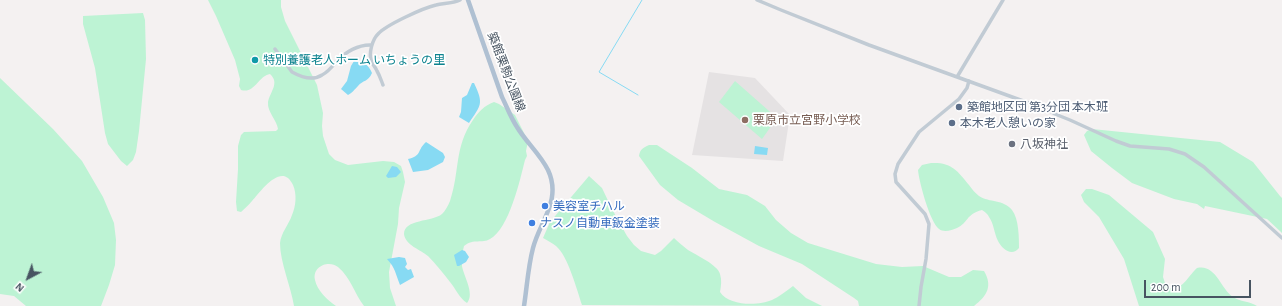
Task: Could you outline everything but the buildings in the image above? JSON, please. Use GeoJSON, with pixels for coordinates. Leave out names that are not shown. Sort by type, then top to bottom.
{"type":"FeatureCollection","features":[{"type":"Feature","properties":{"kind":"main road","name":"築館栗駒公園線"},"geometry":{"type":"LineString","coordinates":[[468,0],[502,97],[517,127],[548,169],[551,179],[552,201],[534,246],[524,306]]}},
{"type":"Feature","properties":{"kind":"street"},"geometry":{"type":"LineString","coordinates":[[383,85],[380,76],[371,61],[372,45],[377,35],[386,28],[425,9],[460,0]]}},
{"type":"Feature","properties":{"kind":"street"},"geometry":{"type":"LineString","coordinates":[[757,0],[869,45],[1048,110],[1116,141],[1130,146],[1169,149],[1185,154],[1204,168],[1282,238]]}},
{"type":"Feature","properties":{"kind":"street"},"geometry":{"type":"LineString","coordinates":[[957,77],[1003,0]]}},
{"type":"Feature","properties":{"kind":"street"},"geometry":{"type":"LineString","coordinates":[[275,49],[292,72],[309,78],[321,76],[345,54],[354,49],[365,44],[372,45]]}},
{"type":"Feature","properties":{"kind":"street"},"geometry":{"type":"LineString","coordinates":[[919,306],[926,259],[929,224],[925,214],[896,182],[895,174],[898,164],[919,132],[959,99],[967,88],[969,81]]}},
{"type":"Feature","properties":{"kind":"shaded area","name":"栗原市立宮野小学校"},"geometry":{"type":"Polygon","coordinates":[[[709,72],[755,78],[790,115],[783,161],[692,155],[709,72]]]}},
{"type":"Feature","properties":{"kind":"green space"},"geometry":{"type":"Polygon","coordinates":[[[208,0],[281,0],[281,7],[285,21],[317,85],[323,113],[323,136],[329,154],[335,160],[348,165],[383,161],[394,162],[401,166],[405,182],[399,208],[398,224],[389,272],[390,288],[396,306],[364,306],[342,271],[334,265],[326,264],[316,271],[315,280],[323,294],[336,306],[294,306],[280,250],[282,236],[291,218],[296,200],[293,185],[288,178],[283,176],[278,177],[266,185],[241,212],[237,211],[236,202],[238,146],[241,135],[244,132],[276,131],[278,129],[268,106],[269,98],[274,88],[273,77],[270,74],[266,75],[250,89],[246,91],[241,90],[235,60],[208,0]]]}},
{"type":"Feature","properties":{"kind":"green space"},"geometry":{"type":"Polygon","coordinates":[[[143,13],[145,20],[146,59],[139,131],[136,152],[133,160],[127,166],[121,161],[108,144],[95,68],[83,24],[83,16],[143,13]]]}},
{"type":"Feature","properties":{"kind":"green space"},"geometry":{"type":"Polygon","coordinates":[[[0,78],[53,129],[82,161],[103,197],[114,223],[116,240],[115,265],[101,306],[26,306],[14,296],[0,294],[0,78]]]}},
{"type":"Feature","properties":{"kind":"green space"},"geometry":{"type":"Polygon","coordinates":[[[735,81],[777,118],[762,139],[719,102],[735,81]]]}},
{"type":"Feature","properties":{"kind":"green space"},"geometry":{"type":"Polygon","coordinates":[[[494,102],[515,115],[528,141],[526,151],[527,156],[513,203],[503,225],[497,234],[490,239],[471,242],[464,246],[462,266],[470,295],[467,303],[434,262],[410,244],[405,238],[404,234],[405,229],[413,223],[437,217],[445,210],[450,201],[460,150],[467,130],[480,111],[487,105],[494,102]]]}},
{"type":"Feature","properties":{"kind":"green space"},"geometry":{"type":"Polygon","coordinates":[[[1092,129],[1220,142],[1253,162],[1282,198],[1282,233],[1267,219],[1205,206],[1204,209],[1197,204],[1174,199],[1132,183],[1091,151],[1084,135],[1087,131],[1092,129]]]}},
{"type":"Feature","properties":{"kind":"green space"},"geometry":{"type":"Polygon","coordinates":[[[649,145],[657,145],[692,168],[719,189],[747,195],[765,206],[776,220],[791,233],[808,243],[876,264],[902,267],[923,266],[949,277],[961,277],[973,270],[984,271],[988,281],[987,290],[974,306],[859,306],[858,301],[854,298],[802,264],[759,246],[678,200],[660,185],[639,156],[642,149],[649,145]]]}},
{"type":"Feature","properties":{"kind":"green space"},"geometry":{"type":"Polygon","coordinates":[[[931,163],[944,164],[953,168],[979,196],[1005,204],[1012,210],[1016,218],[1018,229],[1019,248],[1016,251],[1010,252],[1002,247],[997,238],[991,220],[982,210],[970,216],[961,226],[957,228],[946,231],[939,229],[932,219],[920,183],[918,170],[922,165],[931,163]]]}},
{"type":"Feature","properties":{"kind":"green space"},"geometry":{"type":"Polygon","coordinates":[[[589,176],[602,188],[627,236],[641,251],[655,255],[674,238],[688,250],[715,267],[721,276],[720,292],[724,297],[730,300],[744,304],[766,302],[772,300],[793,286],[806,298],[822,306],[582,305],[572,274],[564,257],[556,246],[543,238],[550,222],[589,176]]]}},
{"type":"Feature","properties":{"kind":"green space"},"geometry":{"type":"Polygon","coordinates":[[[1086,189],[1092,189],[1109,195],[1153,232],[1165,259],[1163,277],[1166,286],[1175,288],[1180,286],[1197,268],[1203,268],[1213,273],[1228,293],[1233,297],[1257,306],[1139,306],[1124,259],[1099,217],[1084,202],[1081,195],[1086,189]]]}},
{"type":"Feature","properties":{"kind":"water"},"geometry":{"type":"Polygon","coordinates":[[[354,61],[367,65],[372,73],[369,78],[348,95],[341,89],[347,81],[354,61]]]}},
{"type":"Feature","properties":{"kind":"water"},"geometry":{"type":"Polygon","coordinates":[[[472,83],[474,83],[477,90],[480,104],[469,123],[459,117],[462,98],[467,95],[472,83]]]}},
{"type":"Feature","properties":{"kind":"water"},"geometry":{"type":"Polygon","coordinates":[[[426,142],[443,153],[445,157],[443,162],[428,170],[413,172],[408,159],[415,156],[426,142]]]}},
{"type":"Feature","properties":{"kind":"water"},"geometry":{"type":"Polygon","coordinates":[[[755,146],[768,148],[767,155],[754,154],[755,146]]]}},
{"type":"Feature","properties":{"kind":"water"},"geometry":{"type":"Polygon","coordinates":[[[392,166],[397,167],[401,172],[396,177],[388,178],[386,176],[392,166]]]}},
{"type":"Feature","properties":{"kind":"water"},"geometry":{"type":"Polygon","coordinates":[[[462,250],[465,251],[469,257],[466,262],[457,266],[454,255],[462,250]]]}},
{"type":"Feature","properties":{"kind":"water"},"geometry":{"type":"Polygon","coordinates":[[[399,257],[405,258],[407,264],[405,267],[408,270],[411,269],[414,277],[400,285],[394,268],[387,259],[399,257]]]}},
{"type":"Feature","properties":{"kind":"waterway"},"geometry":{"type":"LineString","coordinates":[[638,95],[599,72],[642,0]]}},
{"type":"Feature","properties":{"kind":"place","name":"特別養護老人ホーム いちょうの里"},"geometry":{"type":"Point","coordinates":[255,60]}},
{"type":"Feature","properties":{"kind":"place","name":"築館地区団 第3分団 本木班"},"geometry":{"type":"Point","coordinates":[959,107]}},
{"type":"Feature","properties":{"kind":"place","name":"栗原市立宮野小学校"},"geometry":{"type":"Point","coordinates":[745,120]}},
{"type":"Feature","properties":{"kind":"place","name":"本木老人憩いの家"},"geometry":{"type":"Point","coordinates":[952,123]}},
{"type":"Feature","properties":{"kind":"place","name":"八坂神社"},"geometry":{"type":"Point","coordinates":[1012,144]}},
{"type":"Feature","properties":{"kind":"place","name":"美容室チハル"},"geometry":{"type":"Point","coordinates":[545,206]}},
{"type":"Feature","properties":{"kind":"place","name":"ナスノ自動車鈑金塗装"},"geometry":{"type":"Point","coordinates":[532,223]}}]}
